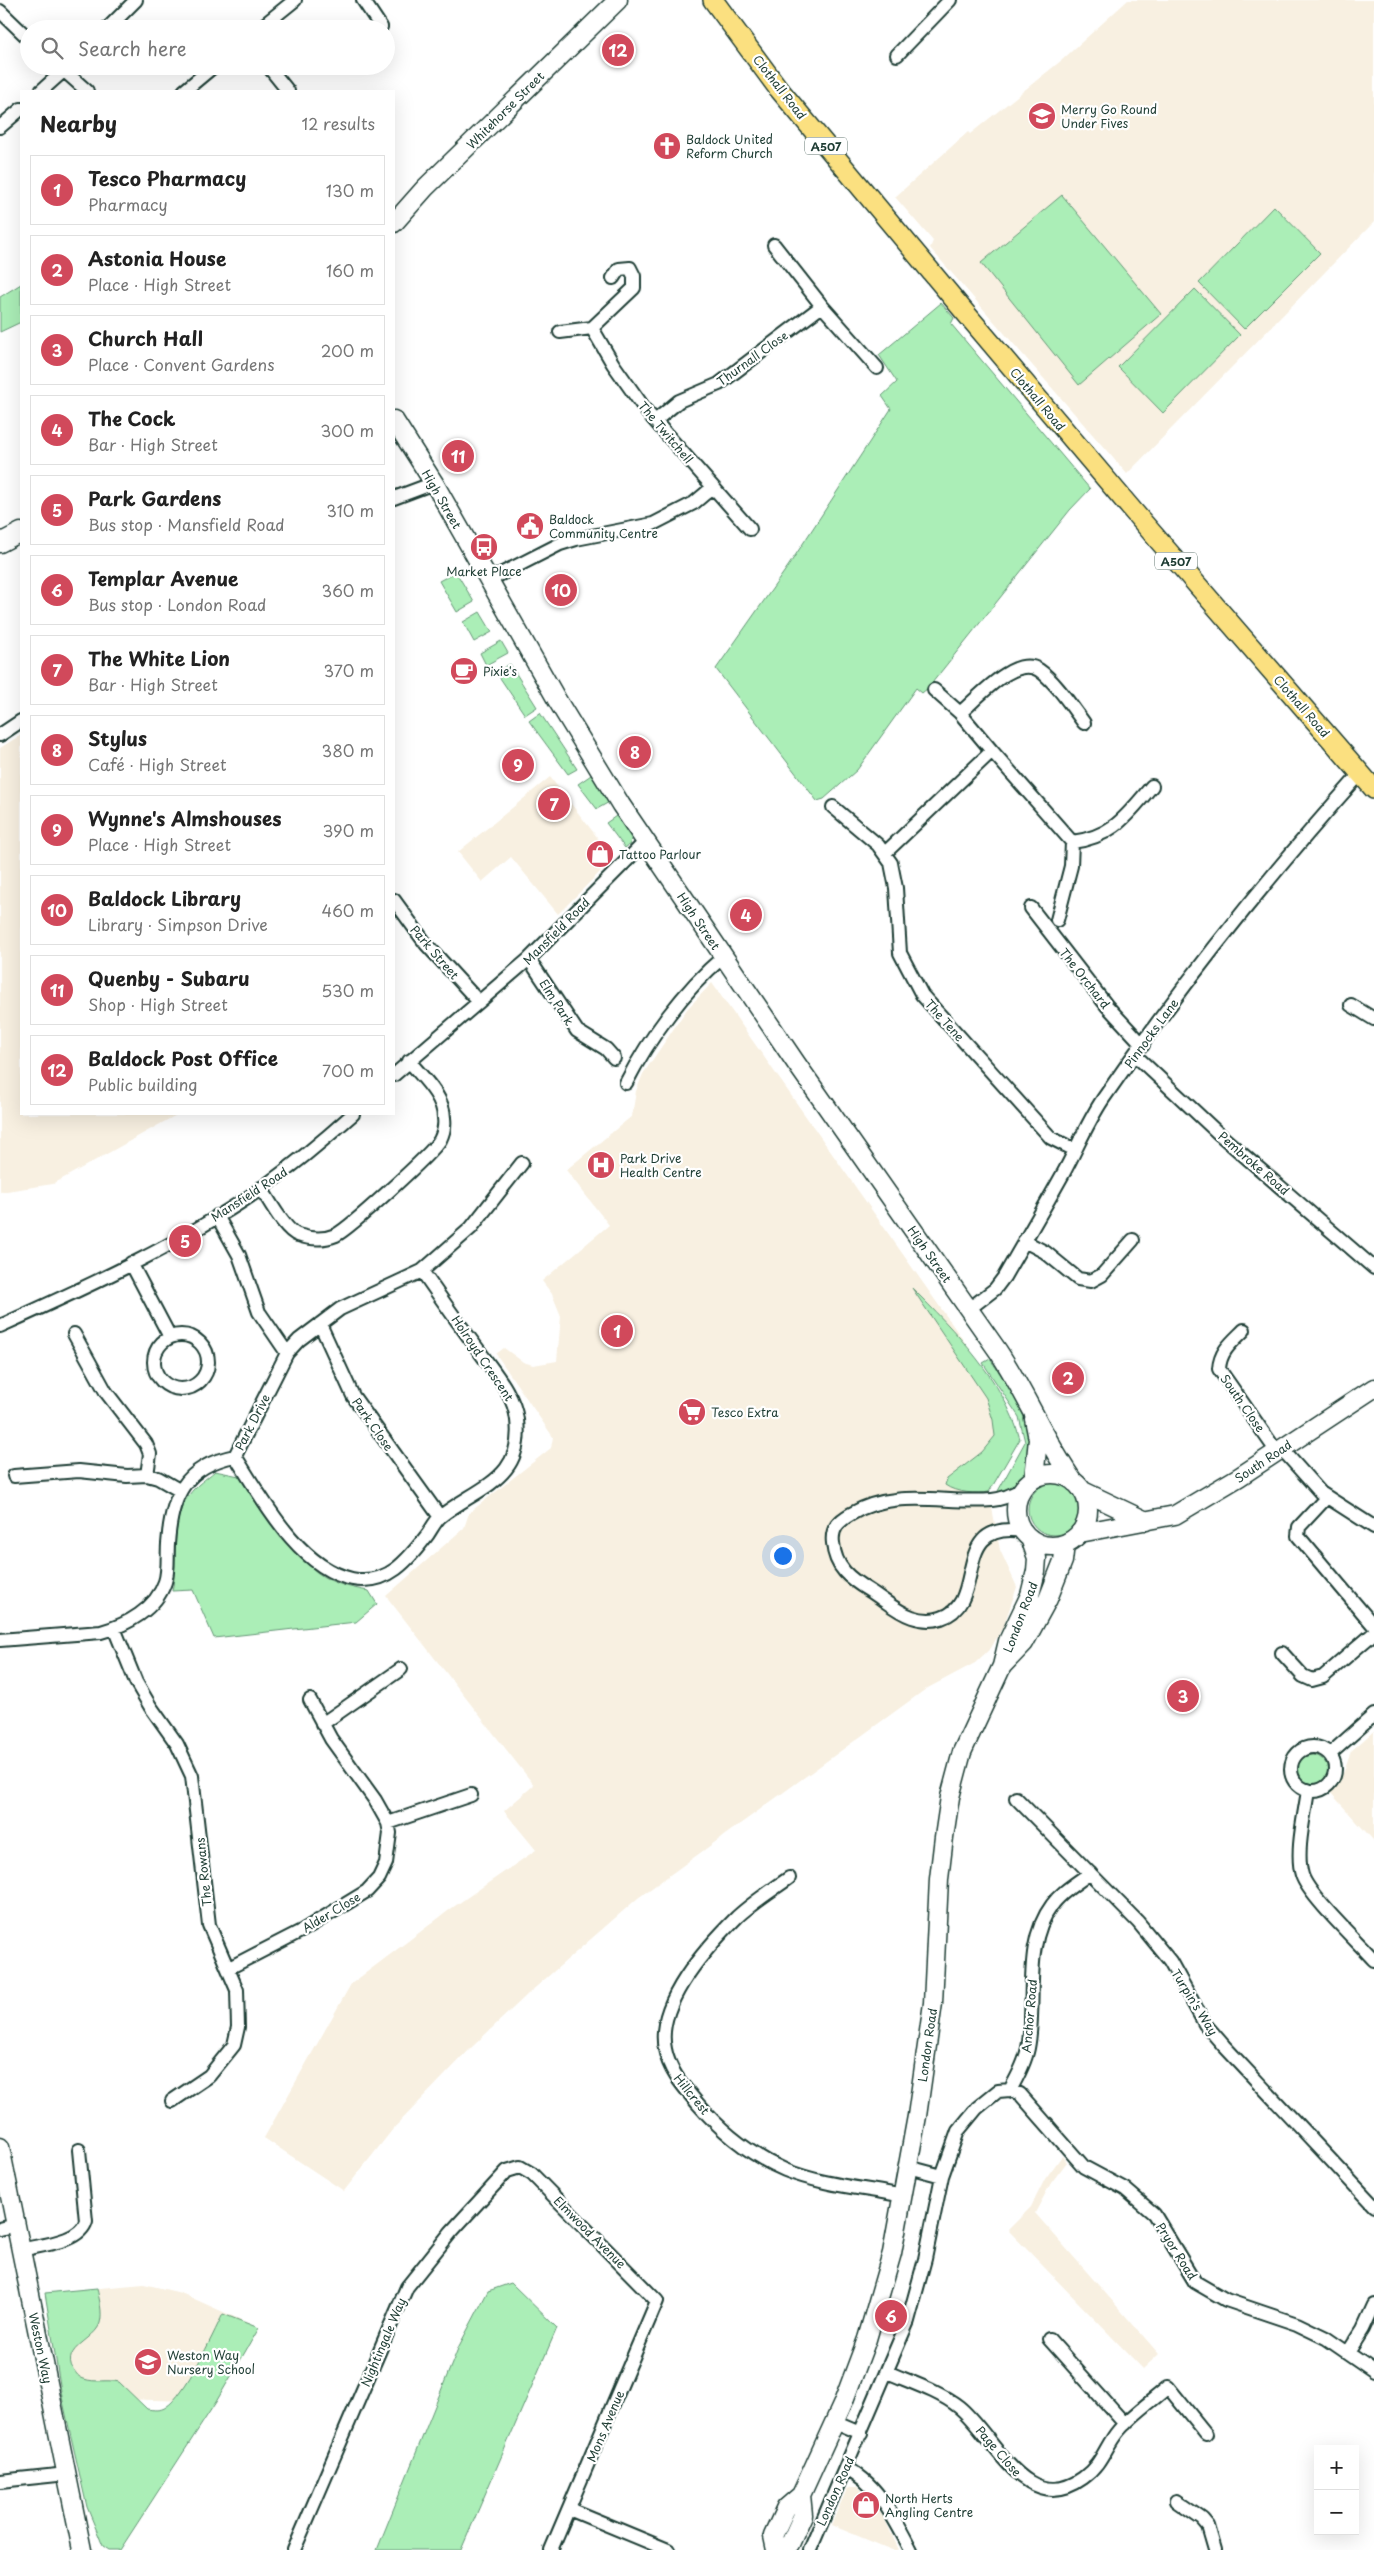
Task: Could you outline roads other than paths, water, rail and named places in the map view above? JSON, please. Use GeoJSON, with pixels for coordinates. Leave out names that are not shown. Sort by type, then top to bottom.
{"type":"FeatureCollection","features":[{"type":"Feature","properties":{"kind":"main road","name":"Whitehorse Street"},"geometry":{"type":"LineString","coordinates":[[395,222],[425,188],[618,0]]}},
{"type":"Feature","properties":{"kind":"main road","name":"Clothall Road"},"geometry":{"type":"LineString","coordinates":[[713,0],[778,88],[963,310],[1374,789]]}},
{"type":"Feature","properties":{"kind":"main road","name":"High Street"},"geometry":{"type":"LineString","coordinates":[[395,422],[434,483],[557,700],[621,805],[723,957],[1017,1380],[1060,1462],[1078,1487]]}},
{"type":"Feature","properties":{"kind":"main road"},"geometry":{"type":"LineString","coordinates":[[0,544],[20,533]]}},
{"type":"Feature","properties":{"kind":"main road","name":"South Road"},"geometry":{"type":"LineString","coordinates":[[1080,1532],[1175,1515],[1374,1388]]}},
{"type":"Feature","properties":{"kind":"main road","name":"High Street"},"geometry":{"type":"LineString","coordinates":[[1029,1484],[1038,1439],[1031,1406]]}},
{"type":"Feature","properties":{"kind":"main road"},"geometry":{"type":"LineString","coordinates":[[1078,1487],[1088,1505],[1087,1519],[1080,1532],[1065,1544],[1047,1545],[1026,1535],[1016,1509],[1018,1498],[1029,1484],[1048,1474],[1062,1476],[1078,1487],[1146,1521]]}},
{"type":"Feature","properties":{"kind":"main road","name":"London Road"},"geometry":{"type":"LineString","coordinates":[[776,2550],[773,2536],[786,2508],[801,2495],[835,2422],[867,2339],[882,2293],[903,2196],[933,2003],[939,1879],[950,1797],[962,1752],[1002,1666],[1008,1641],[1030,1595],[1037,1558],[1026,1535]]}},
{"type":"Feature","properties":{"kind":"main road","name":"London Road"},"geometry":{"type":"LineString","coordinates":[[1002,1666],[1024,1644],[1048,1598],[1063,1561],[1065,1544]]}},
{"type":"Feature","properties":{"kind":"main road","name":"Weston Way"},"geometry":{"type":"LineString","coordinates":[[0,2147],[7,2227],[20,2250],[68,2474],[82,2550]]}},
{"type":"Feature","properties":{"kind":"street"},"geometry":{"type":"LineString","coordinates":[[116,20],[136,0]]}},
{"type":"Feature","properties":{"kind":"street"},"geometry":{"type":"LineString","coordinates":[[270,20],[295,0]]}},
{"type":"Feature","properties":{"kind":"street"},"geometry":{"type":"LineString","coordinates":[[363,0],[377,20]]}},
{"type":"Feature","properties":{"kind":"street"},"geometry":{"type":"LineString","coordinates":[[896,54],[950,0]]}},
{"type":"Feature","properties":{"kind":"street"},"geometry":{"type":"LineString","coordinates":[[0,12],[20,31]]}},
{"type":"Feature","properties":{"kind":"street"},"geometry":{"type":"LineString","coordinates":[[42,90],[57,75]]}},
{"type":"Feature","properties":{"kind":"street"},"geometry":{"type":"LineString","coordinates":[[71,75],[86,90]]}},
{"type":"Feature","properties":{"kind":"street"},"geometry":{"type":"LineString","coordinates":[[185,90],[203,75]]}},
{"type":"Feature","properties":{"kind":"street"},"geometry":{"type":"LineString","coordinates":[[275,75],[287,90]]}},
{"type":"Feature","properties":{"kind":"street"},"geometry":{"type":"LineString","coordinates":[[0,127],[20,109]]}},
{"type":"Feature","properties":{"kind":"street"},"geometry":{"type":"LineString","coordinates":[[774,245],[822,306],[877,368]]}},
{"type":"Feature","properties":{"kind":"street"},"geometry":{"type":"LineString","coordinates":[[560,332],[592,328],[634,288],[634,276],[630,268],[619,269],[613,278]]}},
{"type":"Feature","properties":{"kind":"street","name":"Thurnall Close"},"geometry":{"type":"LineString","coordinates":[[655,421],[679,401],[719,384],[822,306]]}},
{"type":"Feature","properties":{"kind":"street","name":"The Twitchell"},"geometry":{"type":"LineString","coordinates":[[592,328],[613,364],[655,421],[750,529]]}},
{"type":"Feature","properties":{"kind":"street"},"geometry":{"type":"LineString","coordinates":[[395,498],[434,483]]}},
{"type":"Feature","properties":{"kind":"street"},"geometry":{"type":"LineString","coordinates":[[489,580],[560,544],[576,538],[653,524],[688,507],[713,487]]}},
{"type":"Feature","properties":{"kind":"street"},"geometry":{"type":"LineString","coordinates":[[960,714],[1011,670],[1028,666],[1041,671],[1084,723]]}},
{"type":"Feature","properties":{"kind":"street"},"geometry":{"type":"LineString","coordinates":[[934,690],[960,714],[1072,842],[1070,866],[1057,920]]}},
{"type":"Feature","properties":{"kind":"street"},"geometry":{"type":"LineString","coordinates":[[0,735],[20,723]]}},
{"type":"Feature","properties":{"kind":"street"},"geometry":{"type":"LineString","coordinates":[[885,853],[992,751]]}},
{"type":"Feature","properties":{"kind":"street","name":"Pinnocks Lane"},"geometry":{"type":"LineString","coordinates":[[969,1309],[995,1289],[1065,1170],[1073,1149],[1103,1100],[1139,1050],[1226,932],[1301,840],[1360,774]]}},
{"type":"Feature","properties":{"kind":"street"},"geometry":{"type":"LineString","coordinates":[[1072,842],[1095,838],[1111,830],[1152,786]]}},
{"type":"Feature","properties":{"kind":"street","name":"The Tene"},"geometry":{"type":"LineString","coordinates":[[833,807],[885,853],[891,863],[896,880],[900,953],[922,994],[1051,1138],[1073,1149]]}},
{"type":"Feature","properties":{"kind":"street","name":"Mansfield Road"},"geometry":{"type":"LineString","coordinates":[[395,1074],[528,959],[646,841]]}},
{"type":"Feature","properties":{"kind":"street","name":"Park Street"},"geometry":{"type":"LineString","coordinates":[[395,901],[426,944],[479,1002]]}},
{"type":"Feature","properties":{"kind":"street","name":"The Orchard"},"geometry":{"type":"LineString","coordinates":[[1031,908],[1108,1006],[1139,1050]]}},
{"type":"Feature","properties":{"kind":"street"},"geometry":{"type":"LineString","coordinates":[[626,1083],[633,1069],[676,1008],[708,970],[723,957]]}},
{"type":"Feature","properties":{"kind":"street","name":"Elm Park"},"geometry":{"type":"LineString","coordinates":[[528,959],[577,1031],[606,1049],[614,1058]]}},
{"type":"Feature","properties":{"kind":"street"},"geometry":{"type":"LineString","coordinates":[[1351,1005],[1374,1019]]}},
{"type":"Feature","properties":{"kind":"street","name":"Pembroke Road"},"geometry":{"type":"LineString","coordinates":[[1139,1050],[1218,1133],[1374,1268]]}},
{"type":"Feature","properties":{"kind":"street"},"geometry":{"type":"LineString","coordinates":[[261,1188],[287,1227],[294,1233],[316,1239],[326,1238],[345,1228],[427,1154],[440,1139],[444,1126],[443,1106],[409,1061]]}},
{"type":"Feature","properties":{"kind":"street","name":"Mansfield Road"},"geometry":{"type":"LineString","coordinates":[[0,1326],[130,1263],[217,1216],[261,1188],[312,1150],[352,1115]]}},
{"type":"Feature","properties":{"kind":"street","name":"Park Drive"},"geometry":{"type":"LineString","coordinates":[[179,1490],[210,1464],[235,1456],[287,1353],[340,1309],[422,1271],[471,1228],[522,1163]]}},
{"type":"Feature","properties":{"kind":"street"},"geometry":{"type":"LineString","coordinates":[[217,1216],[239,1255],[259,1312],[287,1353]]}},
{"type":"Feature","properties":{"kind":"street"},"geometry":{"type":"LineString","coordinates":[[1024,1241],[1045,1252],[1078,1280],[1091,1281],[1102,1275],[1133,1240]]}},
{"type":"Feature","properties":{"kind":"street"},"geometry":{"type":"LineString","coordinates":[[130,1263],[170,1337]]}},
{"type":"Feature","properties":{"kind":"street","name":"Holroyd Crescent"},"geometry":{"type":"LineString","coordinates":[[235,1456],[282,1526],[319,1565],[335,1574],[351,1579],[375,1580],[398,1569],[440,1517],[502,1475],[515,1455],[519,1434],[514,1405],[507,1392],[422,1271]]}},
{"type":"Feature","properties":{"kind":"street","name":"Park Close"},"geometry":{"type":"LineString","coordinates":[[320,1324],[354,1396],[440,1517]]}},
{"type":"Feature","properties":{"kind":"street","name":"South Close"},"geometry":{"type":"LineString","coordinates":[[1244,1330],[1226,1348],[1220,1358],[1219,1369],[1279,1450]]}},
{"type":"Feature","properties":{"kind":"street"},"geometry":{"type":"LineString","coordinates":[[74,1334],[106,1392],[148,1448],[147,1475]]}},
{"type":"Feature","properties":{"kind":"street"},"geometry":{"type":"LineString","coordinates":[[188,1335],[197,1339],[206,1349],[208,1367],[205,1376],[193,1387],[174,1389],[166,1386],[156,1373],[154,1354],[159,1346],[170,1337],[188,1335]]}},
{"type":"Feature","properties":{"kind":"street"},"geometry":{"type":"LineString","coordinates":[[1279,1450],[1326,1498],[1374,1527]]}},
{"type":"Feature","properties":{"kind":"street"},"geometry":{"type":"LineString","coordinates":[[0,1640],[89,1634],[114,1628],[146,1610],[162,1589],[167,1572],[170,1520],[179,1490],[158,1478],[147,1475],[127,1476],[79,1471],[14,1476]]}},
{"type":"Feature","properties":{"kind":"street"},"geometry":{"type":"LineString","coordinates":[[1026,1535],[1002,1530],[985,1536],[977,1546],[965,1594],[954,1613],[939,1619],[925,1620],[910,1617],[841,1570],[834,1555],[832,1539],[835,1527],[839,1521],[862,1507],[878,1501],[940,1498],[994,1500],[1010,1496],[1029,1484]]}},
{"type":"Feature","properties":{"kind":"street"},"geometry":{"type":"LineString","coordinates":[[1326,1498],[1298,1527],[1298,1536],[1374,1626]]}},
{"type":"Feature","properties":{"kind":"street","name":"The Rowans"},"geometry":{"type":"LineString","coordinates":[[114,1628],[136,1682],[150,1706],[177,1744],[192,1776],[210,1924],[237,1990],[239,2011],[234,2045],[209,2076],[172,2101]]}},
{"type":"Feature","properties":{"kind":"street"},"geometry":{"type":"LineString","coordinates":[[1282,1653],[1303,1676],[1312,1680],[1323,1677],[1374,1632]]}},
{"type":"Feature","properties":{"kind":"street"},"geometry":{"type":"LineString","coordinates":[[322,1724],[401,1669]]}},
{"type":"Feature","properties":{"kind":"street","name":"Alder Close"},"geometry":{"type":"LineString","coordinates":[[229,1968],[303,1930],[367,1891],[379,1878],[386,1863],[390,1833],[388,1823],[375,1800],[322,1724],[310,1700]]}},
{"type":"Feature","properties":{"kind":"street"},"geometry":{"type":"LineString","coordinates":[[1330,1754],[1374,1715]]}},
{"type":"Feature","properties":{"kind":"street"},"geometry":{"type":"LineString","coordinates":[[1313,1746],[1323,1749],[1330,1754],[1334,1764],[1334,1774],[1331,1781],[1324,1788],[1308,1790],[1296,1784],[1290,1769],[1294,1757],[1299,1751],[1313,1746]]}},
{"type":"Feature","properties":{"kind":"street"},"geometry":{"type":"LineString","coordinates":[[1308,1790],[1301,1850],[1302,1874],[1312,1891],[1374,1960]]}},
{"type":"Feature","properties":{"kind":"street"},"geometry":{"type":"LineString","coordinates":[[388,1823],[471,1796]]}},
{"type":"Feature","properties":{"kind":"street","name":"Turpin's Way"},"geometry":{"type":"LineString","coordinates":[[1016,1798],[1138,1922],[1170,1961],[1205,2024],[1374,2206]]}},
{"type":"Feature","properties":{"kind":"street","name":"Anchor Road"},"geometry":{"type":"LineString","coordinates":[[1010,2090],[1023,2067],[1029,2046],[1033,1974],[1039,1931],[1052,1904],[1090,1873]]}},
{"type":"Feature","properties":{"kind":"street","name":"Hillcrest"},"geometry":{"type":"LineString","coordinates":[[789,1878],[738,1916],[708,1948],[682,1982],[670,2008],[664,2032],[668,2062],[684,2087],[719,2126],[741,2146],[765,2160],[810,2178],[903,2196]]}},
{"type":"Feature","properties":{"kind":"street"},"geometry":{"type":"LineString","coordinates":[[908,2167],[942,2176],[958,2131],[992,2095],[998,2091],[1010,2090]]}},
{"type":"Feature","properties":{"kind":"street","name":"Pryor Road"},"geometry":{"type":"LineString","coordinates":[[1010,2090],[1020,2094],[1029,2103],[1084,2167],[1125,2189],[1154,2214],[1195,2282],[1226,2300],[1297,2324],[1349,2351],[1374,2371]]}},
{"type":"Feature","properties":{"kind":"street"},"geometry":{"type":"LineString","coordinates":[[20,2250],[69,2238],[79,2233],[85,2227],[79,2150]]}},
{"type":"Feature","properties":{"kind":"street","name":"Elmwood Avenue"},"geometry":{"type":"LineString","coordinates":[[520,2167],[532,2174],[657,2301]]}},
{"type":"Feature","properties":{"kind":"street","name":"Nightingale Way"},"geometry":{"type":"LineString","coordinates":[[294,2550],[407,2287],[451,2232],[507,2171],[520,2167]]}},
{"type":"Feature","properties":{"kind":"street","name":"London Road"},"geometry":{"type":"LineString","coordinates":[[810,2550],[887,2372],[918,2291],[942,2176]]}},
{"type":"Feature","properties":{"kind":"street","name":"Mons Avenue"},"geometry":{"type":"LineString","coordinates":[[551,2550],[657,2301]]}},
{"type":"Feature","properties":{"kind":"street"},"geometry":{"type":"LineString","coordinates":[[1349,2351],[1374,2306]]}},
{"type":"Feature","properties":{"kind":"street"},"geometry":{"type":"LineString","coordinates":[[1050,2340],[1125,2424]]}},
{"type":"Feature","properties":{"kind":"street","name":"Page Close"},"geometry":{"type":"LineString","coordinates":[[887,2372],[960,2408],[1016,2473],[1030,2483],[1041,2487],[1058,2488],[1083,2478],[1106,2454],[1115,2436],[1125,2424],[1168,2388],[1206,2434]]}},
{"type":"Feature","properties":{"kind":"street"},"geometry":{"type":"LineString","coordinates":[[835,2422],[861,2433]]}},
{"type":"Feature","properties":{"kind":"street"},"geometry":{"type":"LineString","coordinates":[[845,2468],[867,2484],[881,2500],[911,2550]]}},
{"type":"Feature","properties":{"kind":"street"},"geometry":{"type":"LineString","coordinates":[[0,2482],[68,2474]]}},
{"type":"Feature","properties":{"kind":"street"},"geometry":{"type":"LineString","coordinates":[[1176,2502],[1202,2519],[1208,2526],[1215,2550]]}},
{"type":"Feature","properties":{"kind":"street"},"geometry":{"type":"LineString","coordinates":[[569,2509],[668,2550]]}},
{"type":"Feature","properties":{"kind":"place","name":"Baldock Post Office"},"geometry":{"type":"Point","coordinates":[618,50]}},
{"type":"Feature","properties":{"kind":"place","name":"Merry Go Round Under Fives"},"geometry":{"type":"Point","coordinates":[1042,116]}},
{"type":"Feature","properties":{"kind":"place","name":"Baldock United Reform Church"},"geometry":{"type":"Point","coordinates":[667,146]}},
{"type":"Feature","properties":{"kind":"place","name":"Quenby - Subaru"},"geometry":{"type":"Point","coordinates":[458,456]}},
{"type":"Feature","properties":{"kind":"place","name":"Baldock Community Centre"},"geometry":{"type":"Point","coordinates":[530,526]}},
{"type":"Feature","properties":{"kind":"place","name":"Market Place"},"geometry":{"type":"Point","coordinates":[484,547]}},
{"type":"Feature","properties":{"kind":"place","name":"Baldock Library"},"geometry":{"type":"Point","coordinates":[561,590]}},
{"type":"Feature","properties":{"kind":"place","name":"Pixie's"},"geometry":{"type":"Point","coordinates":[464,671]}},
{"type":"Feature","properties":{"kind":"place","name":"Stylus"},"geometry":{"type":"Point","coordinates":[635,752]}},
{"type":"Feature","properties":{"kind":"place","name":"Wynne's Almshouses"},"geometry":{"type":"Point","coordinates":[518,765]}},
{"type":"Feature","properties":{"kind":"place","name":"The White Lion"},"geometry":{"type":"Point","coordinates":[554,804]}},
{"type":"Feature","properties":{"kind":"place","name":"Tattoo Parlour"},"geometry":{"type":"Point","coordinates":[600,854]}},
{"type":"Feature","properties":{"kind":"place","name":"The Cock"},"geometry":{"type":"Point","coordinates":[746,915]}},
{"type":"Feature","properties":{"kind":"place","name":"Park Drive Health Centre"},"geometry":{"type":"Point","coordinates":[601,1165]}},
{"type":"Feature","properties":{"kind":"place","name":"Park Gardens"},"geometry":{"type":"Point","coordinates":[185,1241]}},
{"type":"Feature","properties":{"kind":"place","name":"Tesco Pharmacy"},"geometry":{"type":"Point","coordinates":[617,1331]}},
{"type":"Feature","properties":{"kind":"place","name":"Astonia House"},"geometry":{"type":"Point","coordinates":[1068,1378]}},
{"type":"Feature","properties":{"kind":"place","name":"Tesco Extra"},"geometry":{"type":"Point","coordinates":[692,1412]}},
{"type":"Feature","properties":{"kind":"place","name":"Church Hall"},"geometry":{"type":"Point","coordinates":[1183,1696]}},
{"type":"Feature","properties":{"kind":"place","name":"Templar Avenue"},"geometry":{"type":"Point","coordinates":[891,2316]}},
{"type":"Feature","properties":{"kind":"place","name":"Weston Way Nursery School"},"geometry":{"type":"Point","coordinates":[148,2362]}},
{"type":"Feature","properties":{"kind":"place","name":"North Herts Angling Centre"},"geometry":{"type":"Point","coordinates":[866,2505]}}]}
